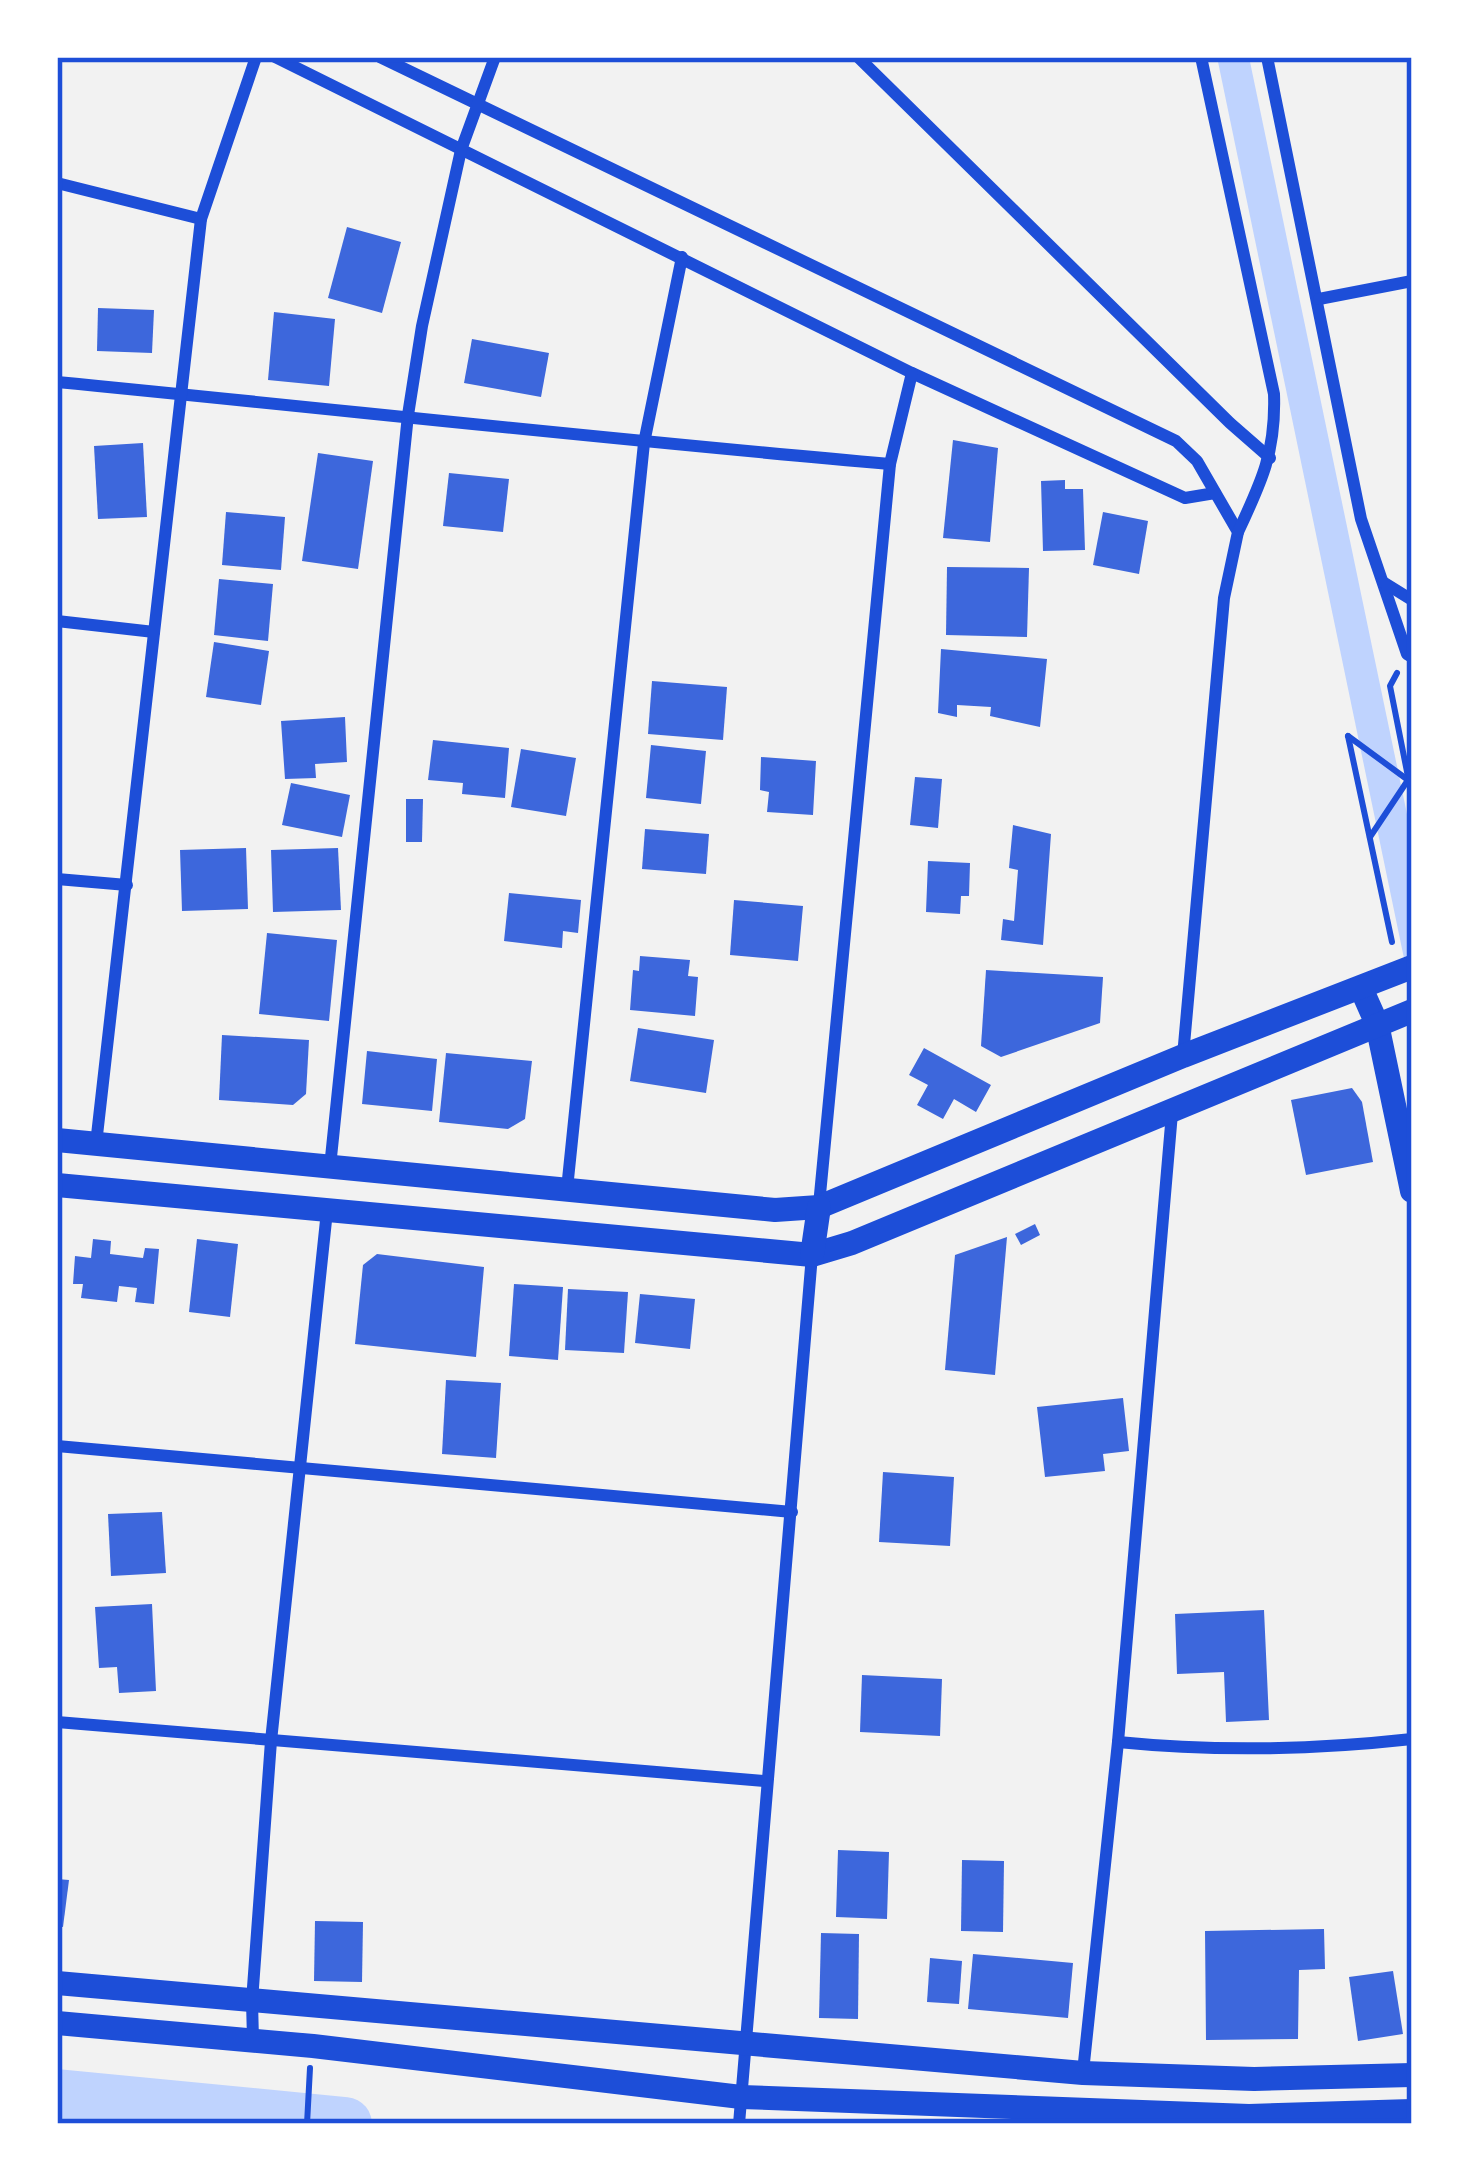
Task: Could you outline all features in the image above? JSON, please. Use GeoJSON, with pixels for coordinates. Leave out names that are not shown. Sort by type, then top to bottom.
{"type":"FeatureCollection","features":[{"type":"Feature","properties":{"kind":"main road"},"geometry":{"type":"LineString","coordinates":[[57,1140],[775,1210],[819,1207],[1183,1056],[1410,969]]}},
{"type":"Feature","properties":{"kind":"main road"},"geometry":{"type":"LineString","coordinates":[[1361,988],[1377,1024],[1412,1191]]}},
{"type":"Feature","properties":{"kind":"main road"},"geometry":{"type":"LineString","coordinates":[[57,1185],[812,1255],[852,1244],[1412,1011]]}},
{"type":"Feature","properties":{"kind":"main road"},"geometry":{"type":"LineString","coordinates":[[1172,1108],[1183,1056]]}},
{"type":"Feature","properties":{"kind":"main road"},"geometry":{"type":"LineString","coordinates":[[92,1188],[96,1144]]}},
{"type":"Feature","properties":{"kind":"main road"},"geometry":{"type":"LineString","coordinates":[[327,1210],[331,1167]]}},
{"type":"Feature","properties":{"kind":"main road"},"geometry":{"type":"LineString","coordinates":[[563,1232],[567,1189]]}},
{"type":"Feature","properties":{"kind":"main road"},"geometry":{"type":"LineString","coordinates":[[812,1255],[819,1207]]}},
{"type":"Feature","properties":{"kind":"main road"},"geometry":{"type":"LineString","coordinates":[[57,1983],[1083,2073],[1254,2079],[1412,2075]]}},
{"type":"Feature","properties":{"kind":"main road"},"geometry":{"type":"LineString","coordinates":[[57,2023],[253,2041],[740,2114],[1249,2116],[1412,2111]]}},
{"type":"Feature","properties":{"kind":"street"},"geometry":{"type":"LineString","coordinates":[[96,1144],[202,219],[256,57]]}},
{"type":"Feature","properties":{"kind":"street"},"geometry":{"type":"LineString","coordinates":[[275,57],[913,373],[1185,497],[1215,493]]}},
{"type":"Feature","properties":{"kind":"street"},"geometry":{"type":"LineString","coordinates":[[380,57],[1176,441],[1197,461],[1238,532]]}},
{"type":"Feature","properties":{"kind":"street"},"geometry":{"type":"LineString","coordinates":[[331,1167],[408,415],[422,326],[461,150],[495,57]]}},
{"type":"Feature","properties":{"kind":"street"},"geometry":{"type":"LineString","coordinates":[[858,57],[1270,458]]}},
{"type":"Feature","properties":{"kind":"street"},"geometry":{"type":"LineString","coordinates":[[1183,1056],[1224,598],[1238,532],[1275,435],[1274,394],[1201,57]]}},
{"type":"Feature","properties":{"kind":"street"},"geometry":{"type":"LineString","coordinates":[[1267,57],[1361,519],[1409,656]]}},
{"type":"Feature","properties":{"kind":"street"},"geometry":{"type":"LineString","coordinates":[[57,183],[202,219]]}},
{"type":"Feature","properties":{"kind":"street"},"geometry":{"type":"LineString","coordinates":[[567,1189],[644,443],[682,257]]}},
{"type":"Feature","properties":{"kind":"street"},"geometry":{"type":"LineString","coordinates":[[1319,299],[1412,281]]}},
{"type":"Feature","properties":{"kind":"street"},"geometry":{"type":"LineString","coordinates":[[819,1207],[890,464],[913,373]]}},
{"type":"Feature","properties":{"kind":"street"},"geometry":{"type":"LineString","coordinates":[[57,382],[890,464]]}},
{"type":"Feature","properties":{"kind":"street"},"geometry":{"type":"LineString","coordinates":[[1382,582],[1412,600]]}},
{"type":"Feature","properties":{"kind":"street"},"geometry":{"type":"LineString","coordinates":[[57,622],[154,632]]}},
{"type":"Feature","properties":{"kind":"street"},"geometry":{"type":"LineString","coordinates":[[57,879],[127,884]]}},
{"type":"Feature","properties":{"kind":"street"},"geometry":{"type":"LineString","coordinates":[[1083,2073],[1118,1742],[1172,1108]]}},
{"type":"Feature","properties":{"kind":"street"},"geometry":{"type":"LineString","coordinates":[[253,2041],[271,1741],[327,1210]]}},
{"type":"Feature","properties":{"kind":"street"},"geometry":{"type":"LineString","coordinates":[[740,2114],[812,1255]]}},
{"type":"Feature","properties":{"kind":"street"},"geometry":{"type":"LineString","coordinates":[[57,1446],[792,1512]]}},
{"type":"Feature","properties":{"kind":"street"},"geometry":{"type":"LineString","coordinates":[[57,1722],[765,1781]]}},
{"type":"Feature","properties":{"kind":"street"},"geometry":{"type":"LineString","coordinates":[[1118,1742],[1198,1750],[1315,1750],[1412,1739]]}},
{"type":"Feature","properties":{"kind":"path"},"geometry":{"type":"LineString","coordinates":[[1409,656],[1390,686],[1412,797]]}},
{"type":"Feature","properties":{"kind":"path"},"geometry":{"type":"LineString","coordinates":[[1392,942],[1348,736],[1408,780]]}},
{"type":"Feature","properties":{"kind":"path"},"geometry":{"type":"LineString","coordinates":[[1371,837],[1408,780]]}},
{"type":"Feature","properties":{"kind":"path"},"geometry":{"type":"LineString","coordinates":[[307,2124],[310,2070]]}},
{"type":"Feature","properties":{"kind":"water"},"geometry":{"type":"Polygon","coordinates":[[[1217,57],[1249,57],[1412,838],[1412,997],[1217,57]]]}},
{"type":"Feature","properties":{"kind":"building"},"geometry":{"type":"Polygon","coordinates":[[[347,227],[401,242],[382,313],[328,298],[347,227]]]}},
{"type":"Feature","properties":{"kind":"building"},"geometry":{"type":"Polygon","coordinates":[[[98,308],[154,310],[152,353],[97,351],[98,308]]]}},
{"type":"Feature","properties":{"kind":"building"},"geometry":{"type":"Polygon","coordinates":[[[274,312],[335,319],[329,386],[268,380],[274,312]]]}},
{"type":"Feature","properties":{"kind":"building"},"geometry":{"type":"Polygon","coordinates":[[[472,339],[549,353],[541,397],[464,383],[472,339]]]}},
{"type":"Feature","properties":{"kind":"building"},"geometry":{"type":"Polygon","coordinates":[[[953,440],[998,448],[990,542],[943,538],[953,440]]]}},
{"type":"Feature","properties":{"kind":"building"},"geometry":{"type":"Polygon","coordinates":[[[143,443],[147,517],[98,519],[94,446],[143,443]]]}},
{"type":"Feature","properties":{"kind":"building"},"geometry":{"type":"Polygon","coordinates":[[[318,453],[373,461],[358,569],[302,561],[318,453]]]}},
{"type":"Feature","properties":{"kind":"building"},"geometry":{"type":"Polygon","coordinates":[[[449,473],[509,479],[503,532],[443,526],[449,473]]]}},
{"type":"Feature","properties":{"kind":"building"},"geometry":{"type":"Polygon","coordinates":[[[1065,480],[1065,489],[1083,489],[1085,550],[1043,551],[1041,481],[1065,480]]]}},
{"type":"Feature","properties":{"kind":"building"},"geometry":{"type":"Polygon","coordinates":[[[226,512],[285,517],[281,570],[222,565],[226,512]]]}},
{"type":"Feature","properties":{"kind":"building"},"geometry":{"type":"Polygon","coordinates":[[[1103,512],[1148,521],[1139,574],[1093,565],[1103,512]]]}},
{"type":"Feature","properties":{"kind":"building"},"geometry":{"type":"Polygon","coordinates":[[[947,567],[1029,568],[1027,637],[946,635],[947,567]]]}},
{"type":"Feature","properties":{"kind":"building"},"geometry":{"type":"Polygon","coordinates":[[[219,579],[273,584],[268,641],[214,635],[219,579]]]}},
{"type":"Feature","properties":{"kind":"building"},"geometry":{"type":"Polygon","coordinates":[[[214,642],[269,651],[261,705],[206,697],[214,642]]]}},
{"type":"Feature","properties":{"kind":"building"},"geometry":{"type":"Polygon","coordinates":[[[941,649],[1047,659],[1040,727],[990,716],[991,707],[957,705],[957,717],[938,713],[941,649]]]}},
{"type":"Feature","properties":{"kind":"building"},"geometry":{"type":"Polygon","coordinates":[[[652,681],[727,687],[723,740],[648,734],[652,681]]]}},
{"type":"Feature","properties":{"kind":"building"},"geometry":{"type":"Polygon","coordinates":[[[345,717],[347,762],[315,764],[316,778],[285,779],[281,721],[345,717]]]}},
{"type":"Feature","properties":{"kind":"building"},"geometry":{"type":"Polygon","coordinates":[[[433,740],[509,748],[505,798],[462,794],[463,783],[428,780],[433,740]]]}},
{"type":"Feature","properties":{"kind":"building"},"geometry":{"type":"Polygon","coordinates":[[[651,745],[706,751],[701,804],[646,798],[651,745]]]}},
{"type":"Feature","properties":{"kind":"building"},"geometry":{"type":"Polygon","coordinates":[[[521,749],[576,758],[566,816],[511,807],[521,749]]]}},
{"type":"Feature","properties":{"kind":"building"},"geometry":{"type":"Polygon","coordinates":[[[761,757],[816,761],[813,815],[767,812],[769,792],[760,790],[761,757]]]}},
{"type":"Feature","properties":{"kind":"building"},"geometry":{"type":"Polygon","coordinates":[[[915,777],[942,779],[938,828],[910,825],[915,777]]]}},
{"type":"Feature","properties":{"kind":"building"},"geometry":{"type":"Polygon","coordinates":[[[291,783],[350,795],[342,837],[282,825],[291,783]]]}},
{"type":"Feature","properties":{"kind":"building"},"geometry":{"type":"Polygon","coordinates":[[[406,799],[423,799],[422,842],[406,842],[406,799]]]}},
{"type":"Feature","properties":{"kind":"building"},"geometry":{"type":"Polygon","coordinates":[[[1013,825],[1051,834],[1043,945],[1001,940],[1003,919],[1014,921],[1018,870],[1009,868],[1013,825]]]}},
{"type":"Feature","properties":{"kind":"building"},"geometry":{"type":"Polygon","coordinates":[[[645,829],[709,834],[706,874],[642,869],[645,829]]]}},
{"type":"Feature","properties":{"kind":"building"},"geometry":{"type":"Polygon","coordinates":[[[246,848],[248,909],[182,911],[180,850],[246,848]]]}},
{"type":"Feature","properties":{"kind":"building"},"geometry":{"type":"Polygon","coordinates":[[[338,848],[341,910],[273,912],[271,850],[338,848]]]}},
{"type":"Feature","properties":{"kind":"building"},"geometry":{"type":"Polygon","coordinates":[[[928,861],[970,863],[969,896],[961,896],[960,914],[926,912],[928,861]]]}},
{"type":"Feature","properties":{"kind":"building"},"geometry":{"type":"Polygon","coordinates":[[[509,893],[581,900],[578,933],[563,931],[562,948],[504,941],[509,893]]]}},
{"type":"Feature","properties":{"kind":"building"},"geometry":{"type":"Polygon","coordinates":[[[734,900],[803,906],[798,961],[730,955],[734,900]]]}},
{"type":"Feature","properties":{"kind":"building"},"geometry":{"type":"Polygon","coordinates":[[[267,933],[337,940],[329,1021],[259,1014],[267,933]]]}},
{"type":"Feature","properties":{"kind":"building"},"geometry":{"type":"Polygon","coordinates":[[[640,956],[690,960],[688,976],[698,977],[695,1016],[630,1010],[633,970],[639,971],[640,956]]]}},
{"type":"Feature","properties":{"kind":"building"},"geometry":{"type":"Polygon","coordinates":[[[986,970],[1103,977],[1100,1023],[1001,1057],[981,1046],[986,970]]]}},
{"type":"Feature","properties":{"kind":"building"},"geometry":{"type":"Polygon","coordinates":[[[638,1028],[714,1040],[706,1093],[630,1081],[638,1028]]]}},
{"type":"Feature","properties":{"kind":"building"},"geometry":{"type":"Polygon","coordinates":[[[222,1035],[309,1040],[306,1094],[293,1105],[219,1100],[222,1035]]]}},
{"type":"Feature","properties":{"kind":"building"},"geometry":{"type":"Polygon","coordinates":[[[924,1048],[991,1085],[976,1112],[954,1099],[943,1119],[917,1105],[928,1085],[909,1075],[924,1048]]]}},
{"type":"Feature","properties":{"kind":"building"},"geometry":{"type":"Polygon","coordinates":[[[367,1051],[437,1059],[432,1111],[362,1104],[367,1051]]]}},
{"type":"Feature","properties":{"kind":"building"},"geometry":{"type":"Polygon","coordinates":[[[446,1053],[532,1061],[525,1119],[508,1129],[439,1122],[446,1053]]]}},
{"type":"Feature","properties":{"kind":"building"},"geometry":{"type":"Polygon","coordinates":[[[1352,1088],[1362,1102],[1373,1162],[1306,1175],[1291,1100],[1352,1088]]]}},
{"type":"Feature","properties":{"kind":"building"},"geometry":{"type":"Polygon","coordinates":[[[1035,1224],[1040,1235],[1021,1245],[1015,1234],[1035,1224]]]}},
{"type":"Feature","properties":{"kind":"building"},"geometry":{"type":"Polygon","coordinates":[[[1007,1237],[995,1375],[945,1370],[955,1255],[1007,1237]]]}},
{"type":"Feature","properties":{"kind":"building"},"geometry":{"type":"Polygon","coordinates":[[[93,1239],[111,1241],[110,1254],[143,1258],[145,1248],[159,1249],[154,1304],[135,1302],[137,1288],[119,1286],[117,1302],[81,1298],[83,1284],[73,1284],[75,1256],[91,1258],[93,1239]]]}},
{"type":"Feature","properties":{"kind":"building"},"geometry":{"type":"Polygon","coordinates":[[[197,1239],[238,1244],[230,1317],[189,1312],[197,1239]]]}},
{"type":"Feature","properties":{"kind":"building"},"geometry":{"type":"Polygon","coordinates":[[[377,1254],[484,1267],[476,1357],[355,1344],[363,1265],[377,1254]]]}},
{"type":"Feature","properties":{"kind":"building"},"geometry":{"type":"Polygon","coordinates":[[[514,1284],[563,1287],[558,1360],[509,1356],[514,1284]]]}},
{"type":"Feature","properties":{"kind":"building"},"geometry":{"type":"Polygon","coordinates":[[[568,1289],[628,1292],[624,1353],[565,1350],[568,1289]]]}},
{"type":"Feature","properties":{"kind":"building"},"geometry":{"type":"Polygon","coordinates":[[[640,1294],[695,1299],[690,1349],[635,1343],[640,1294]]]}},
{"type":"Feature","properties":{"kind":"building"},"geometry":{"type":"Polygon","coordinates":[[[446,1380],[501,1383],[496,1458],[442,1454],[446,1380]]]}},
{"type":"Feature","properties":{"kind":"building"},"geometry":{"type":"Polygon","coordinates":[[[1123,1398],[1129,1451],[1103,1454],[1105,1471],[1045,1477],[1037,1407],[1123,1398]]]}},
{"type":"Feature","properties":{"kind":"building"},"geometry":{"type":"Polygon","coordinates":[[[883,1472],[954,1477],[950,1546],[879,1542],[883,1472]]]}},
{"type":"Feature","properties":{"kind":"building"},"geometry":{"type":"Polygon","coordinates":[[[162,1512],[166,1573],[111,1576],[108,1514],[162,1512]]]}},
{"type":"Feature","properties":{"kind":"building"},"geometry":{"type":"Polygon","coordinates":[[[152,1604],[156,1691],[119,1693],[117,1667],[99,1668],[95,1607],[152,1604]]]}},
{"type":"Feature","properties":{"kind":"building"},"geometry":{"type":"Polygon","coordinates":[[[1264,1610],[1269,1720],[1226,1722],[1224,1672],[1177,1674],[1175,1614],[1264,1610]]]}},
{"type":"Feature","properties":{"kind":"building"},"geometry":{"type":"Polygon","coordinates":[[[862,1675],[942,1679],[940,1736],[860,1732],[862,1675]]]}},
{"type":"Feature","properties":{"kind":"building"},"geometry":{"type":"Polygon","coordinates":[[[838,1850],[889,1852],[887,1919],[836,1917],[838,1850]]]}},
{"type":"Feature","properties":{"kind":"building"},"geometry":{"type":"Polygon","coordinates":[[[962,1860],[1004,1861],[1003,1932],[961,1931],[962,1860]]]}},
{"type":"Feature","properties":{"kind":"building"},"geometry":{"type":"Polygon","coordinates":[[[57,1879],[69,1880],[63,1927],[57,1926],[57,1879]]]}},
{"type":"Feature","properties":{"kind":"building"},"geometry":{"type":"Polygon","coordinates":[[[315,1921],[363,1922],[362,1982],[314,1981],[315,1921]]]}},
{"type":"Feature","properties":{"kind":"building"},"geometry":{"type":"Polygon","coordinates":[[[1324,1929],[1325,1969],[1299,1970],[1298,2039],[1206,2040],[1205,1931],[1324,1929]]]}},
{"type":"Feature","properties":{"kind":"building"},"geometry":{"type":"Polygon","coordinates":[[[821,1933],[859,1934],[858,2019],[819,2018],[821,1933]]]}},
{"type":"Feature","properties":{"kind":"building"},"geometry":{"type":"Polygon","coordinates":[[[973,1954],[1073,1963],[1068,2018],[968,2009],[973,1954]]]}},
{"type":"Feature","properties":{"kind":"building"},"geometry":{"type":"Polygon","coordinates":[[[930,1958],[962,1961],[959,2004],[927,2002],[930,1958]]]}},
{"type":"Feature","properties":{"kind":"building"},"geometry":{"type":"Polygon","coordinates":[[[1393,1971],[1403,2034],[1358,2041],[1349,1977],[1393,1971]]]}},
{"type":"Feature","properties":{"kind":"waterway"},"geometry":{"type":"LineString","coordinates":[[57,2096],[345,2124]]}}]}
